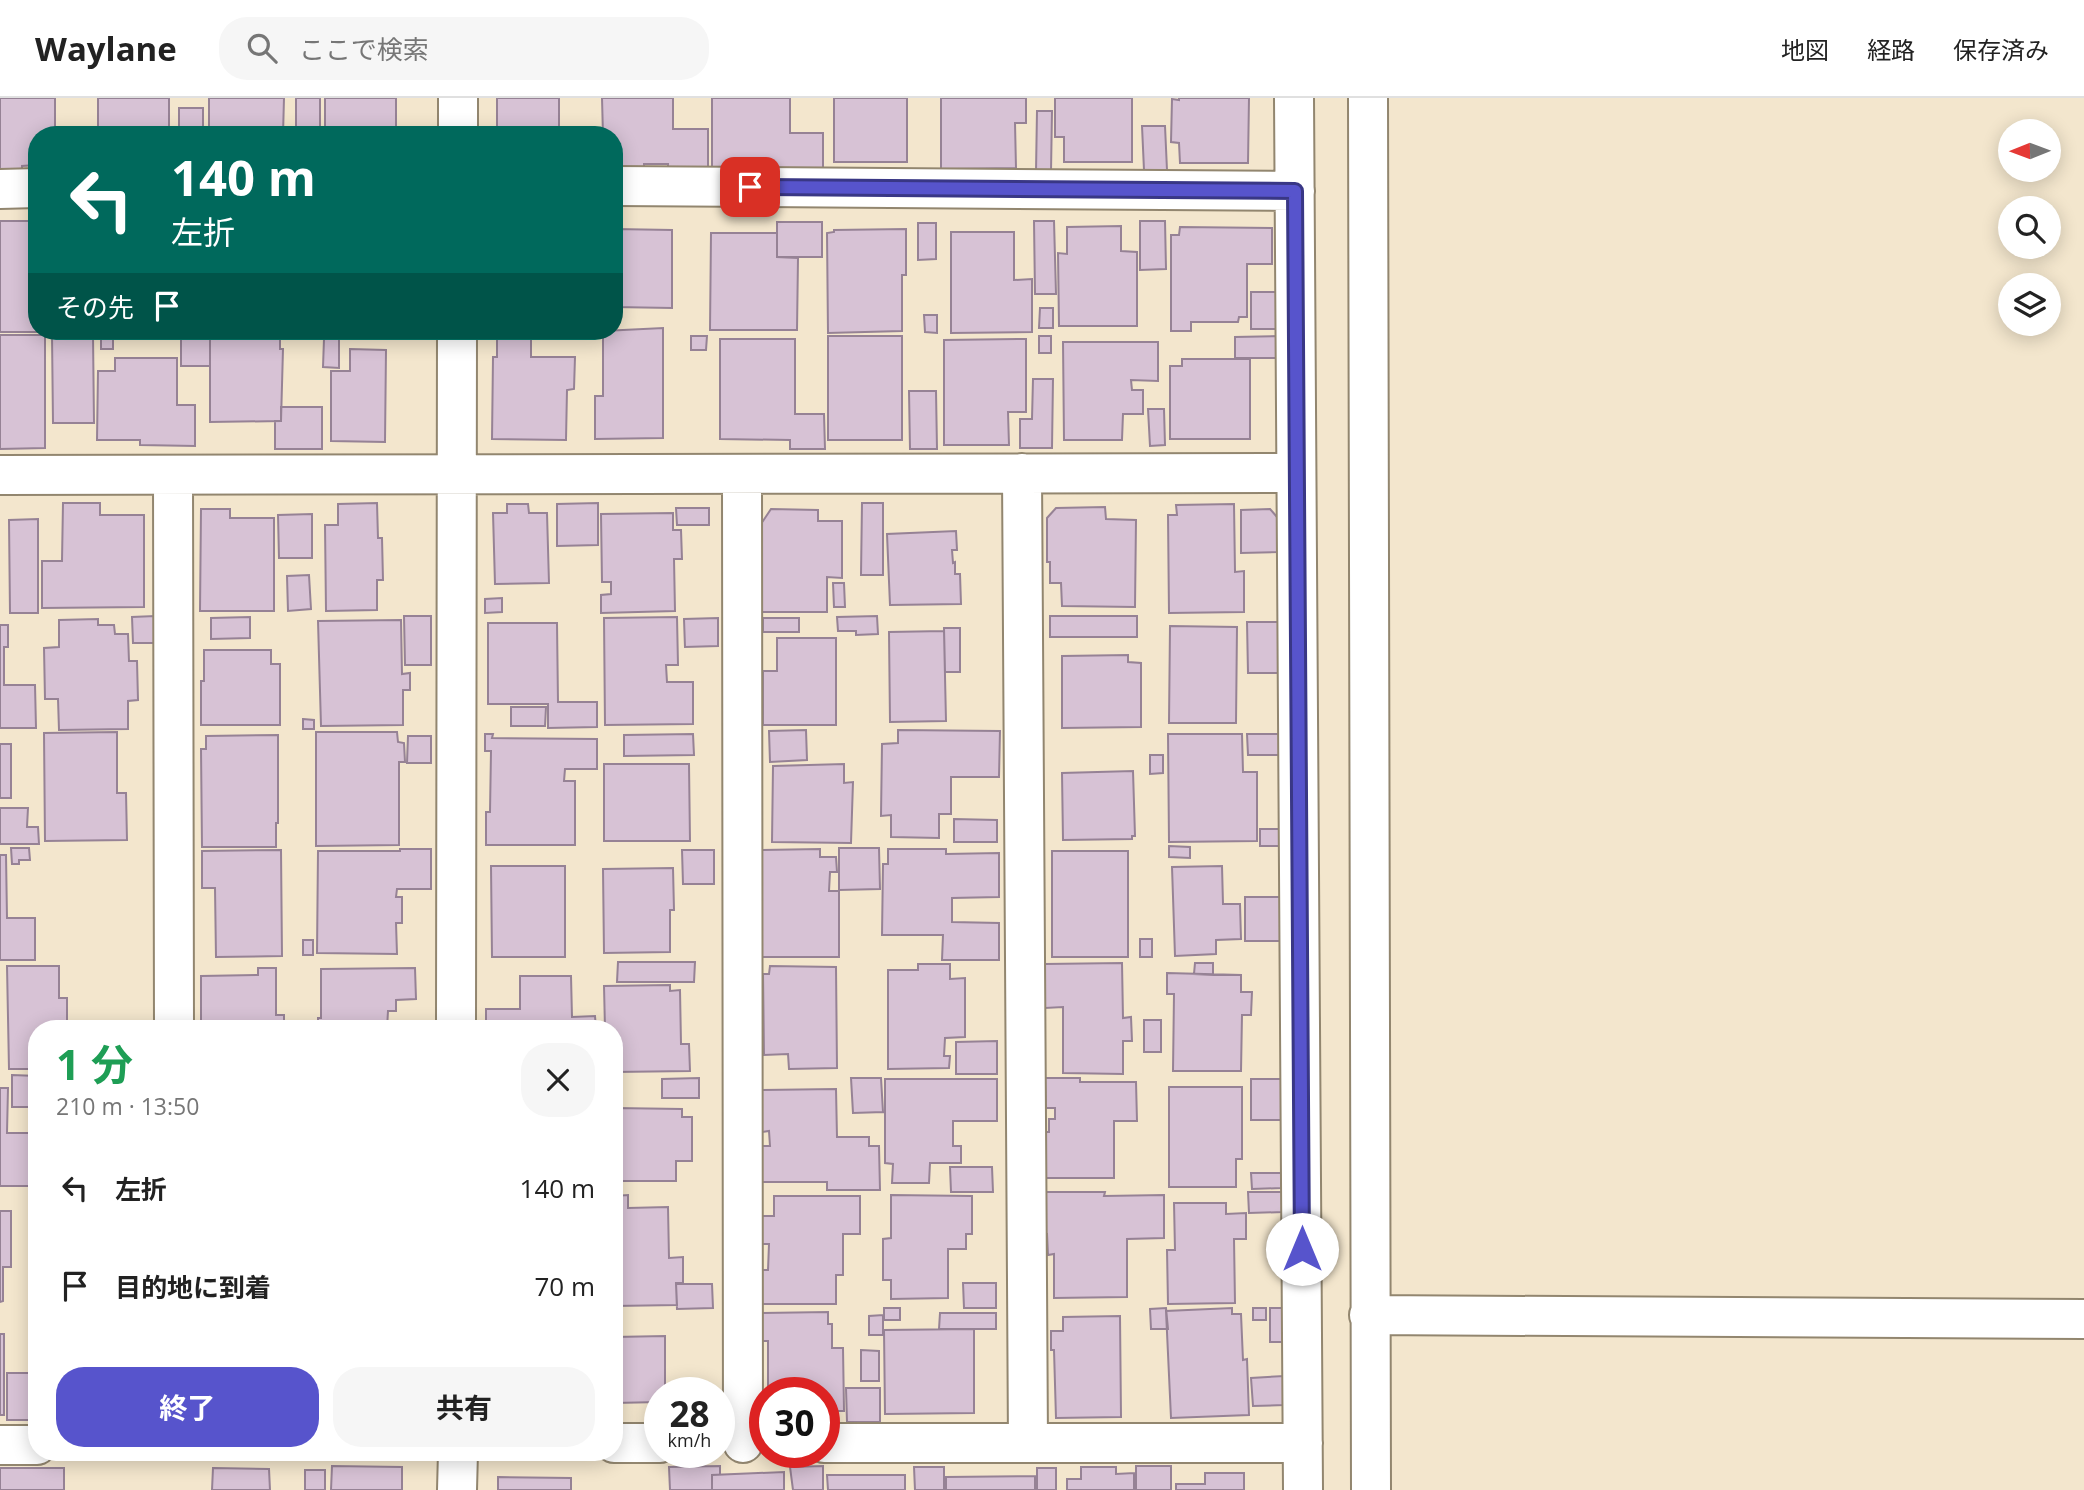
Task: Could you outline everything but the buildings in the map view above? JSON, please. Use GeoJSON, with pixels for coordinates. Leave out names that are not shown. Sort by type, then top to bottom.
{"type":"FeatureCollection","features":[{"type":"Feature","properties":{"kind":"street"},"geometry":{"type":"LineString","coordinates":[[458,98],[458,126]]}},
{"type":"Feature","properties":{"kind":"street"},"geometry":{"type":"LineString","coordinates":[[1294,98],[1303,1490]]}},
{"type":"Feature","properties":{"kind":"street"},"geometry":{"type":"LineString","coordinates":[[1367,98],[1371,1490]]}},
{"type":"Feature","properties":{"kind":"street"},"geometry":{"type":"LineString","coordinates":[[623,186],[1295,191]]}},
{"type":"Feature","properties":{"kind":"street"},"geometry":{"type":"LineString","coordinates":[[0,189],[28,188]]}},
{"type":"Feature","properties":{"kind":"street"},"geometry":{"type":"LineString","coordinates":[[456,1020],[457,340]]}},
{"type":"Feature","properties":{"kind":"street"},"geometry":{"type":"LineString","coordinates":[[1022,473],[1028,1443]]}},
{"type":"Feature","properties":{"kind":"street"},"geometry":{"type":"LineString","coordinates":[[0,475],[1296,473]]}},
{"type":"Feature","properties":{"kind":"street"},"geometry":{"type":"LineString","coordinates":[[173,475],[174,1020]]}},
{"type":"Feature","properties":{"kind":"street"},"geometry":{"type":"LineString","coordinates":[[742,475],[742,1443]]}},
{"type":"Feature","properties":{"kind":"street"},"geometry":{"type":"LineString","coordinates":[[1369,1315],[2084,1319]]}},
{"type":"Feature","properties":{"kind":"street"},"geometry":{"type":"LineString","coordinates":[[623,1443],[644,1443]]}},
{"type":"Feature","properties":{"kind":"street"},"geometry":{"type":"LineString","coordinates":[[840,1443],[1303,1443]]}},
{"type":"Feature","properties":{"kind":"street"},"geometry":{"type":"LineString","coordinates":[[0,1445],[28,1445]]}},
{"type":"Feature","properties":{"kind":"street"},"geometry":{"type":"LineString","coordinates":[[457,1490],[458,1461]]}},
{"type":"Feature","properties":{"kind":"route"},"geometry":{"type":"LineString","coordinates":[[750,187],[1295,191],[1302,1249]]}}]}
